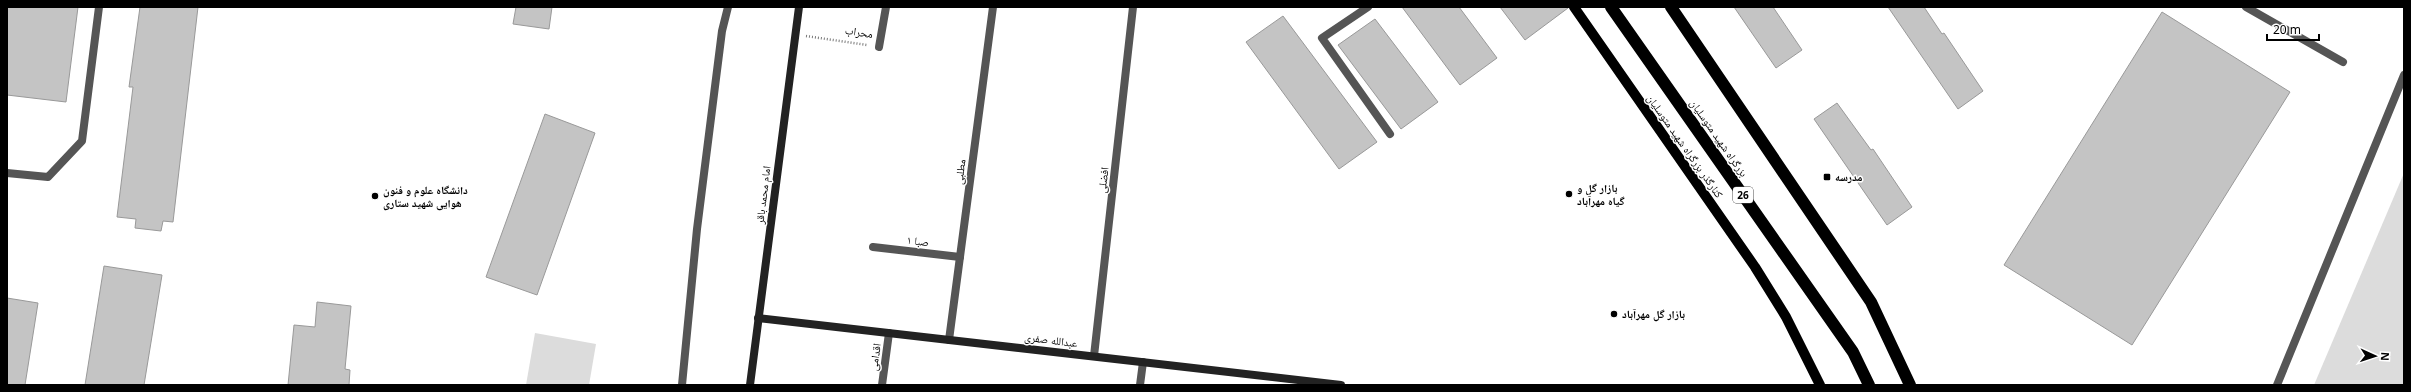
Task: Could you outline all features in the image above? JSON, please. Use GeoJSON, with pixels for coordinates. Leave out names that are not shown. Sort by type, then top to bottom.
{"type":"FeatureCollection","features":[{"type":"Feature","properties":{"kind":"highway","name":"بزرگراه شهید متوسلیان"},"geometry":{"type":"LineString","coordinates":[[1611,7],[1853,352],[1869,385]]}},
{"type":"Feature","properties":{"kind":"highway"},"geometry":{"type":"LineString","coordinates":[[1671,7],[1871,302],[1910,385]]}},
{"type":"Feature","properties":{"kind":"main road","name":"کنارگذر بزرگراه شهید متوسلیان"},"geometry":{"type":"LineString","coordinates":[[1574,7],[1755,267],[1786,317],[1820,385]]}},
{"type":"Feature","properties":{"kind":"street"},"geometry":{"type":"LineString","coordinates":[[7,173],[48,176],[82,141],[99,7]]}},
{"type":"Feature","properties":{"kind":"street"},"geometry":{"type":"LineString","coordinates":[[682,385],[698,229],[722,31],[728,7]]}},
{"type":"Feature","properties":{"kind":"street","name":"امام محمد باقر"},"geometry":{"type":"LineString","coordinates":[[750,385],[799,7]]}},
{"type":"Feature","properties":{"kind":"street","name":"محراب"},"geometry":{"type":"LineString","coordinates":[[879,47],[886,7]]}},
{"type":"Feature","properties":{"kind":"street","name":"مطلبی"},"geometry":{"type":"LineString","coordinates":[[949,340],[992,7]]}},
{"type":"Feature","properties":{"kind":"street","name":"افضلی"},"geometry":{"type":"LineString","coordinates":[[1094,356],[1133,7]]}},
{"type":"Feature","properties":{"kind":"street"},"geometry":{"type":"LineString","coordinates":[[1368,7],[1322,38],[1390,134]]}},
{"type":"Feature","properties":{"kind":"street"},"geometry":{"type":"LineString","coordinates":[[2246,7],[2343,62]]}},
{"type":"Feature","properties":{"kind":"street"},"geometry":{"type":"LineString","coordinates":[[2277,385],[2404,75]]}},
{"type":"Feature","properties":{"kind":"street","name":"صبا ۱"},"geometry":{"type":"LineString","coordinates":[[874,247],[960,257]]}},
{"type":"Feature","properties":{"kind":"street","name":"عبدالله صفری"},"geometry":{"type":"LineString","coordinates":[[758,318],[1341,385]]}},
{"type":"Feature","properties":{"kind":"street","name":"اقدامی"},"geometry":{"type":"LineString","coordinates":[[882,385],[889,333]]}},
{"type":"Feature","properties":{"kind":"street"},"geometry":{"type":"LineString","coordinates":[[1140,385],[1143,362]]}},
{"type":"Feature","properties":{"kind":"path","name":"محراب"},"geometry":{"type":"LineString","coordinates":[[796,34],[879,47]]}},
{"type":"Feature","properties":{"kind":"shaded area"},"geometry":{"type":"Polygon","coordinates":[[[2404,173],[2404,385],[2314,385],[2404,173]]]}},
{"type":"Feature","properties":{"kind":"shaded area"},"geometry":{"type":"Polygon","coordinates":[[[535,333],[596,344],[589,385],[526,385],[535,333]]]}},
{"type":"Feature","properties":{"kind":"building"},"geometry":{"type":"Polygon","coordinates":[[[7,7],[78,7],[66,102],[7,95],[7,7]]]}},
{"type":"Feature","properties":{"kind":"building"},"geometry":{"type":"Polygon","coordinates":[[[140,7],[198,7],[173,222],[163,221],[161,231],[135,228],[136,219],[117,217],[133,87],[129,87],[140,7]]]}},
{"type":"Feature","properties":{"kind":"building"},"geometry":{"type":"Polygon","coordinates":[[[516,7],[552,7],[549,29],[513,24],[516,7]]]}},
{"type":"Feature","properties":{"kind":"building"},"geometry":{"type":"Polygon","coordinates":[[[1402,7],[1459,7],[1497,58],[1460,85],[1402,7]]]}},
{"type":"Feature","properties":{"kind":"building"},"geometry":{"type":"Polygon","coordinates":[[[1500,7],[1568,7],[1568,8],[1525,40],[1500,7]]]}},
{"type":"Feature","properties":{"kind":"building"},"geometry":{"type":"Polygon","coordinates":[[[1734,7],[1773,7],[1802,50],[1776,68],[1734,7]]]}},
{"type":"Feature","properties":{"kind":"building"},"geometry":{"type":"Polygon","coordinates":[[[1888,7],[1924,7],[1942,34],[1944,33],[1983,91],[1958,109],[1888,7]]]}},
{"type":"Feature","properties":{"kind":"building"},"geometry":{"type":"Polygon","coordinates":[[[2162,12],[2290,92],[2132,345],[2004,265],[2162,12]]]}},
{"type":"Feature","properties":{"kind":"building"},"geometry":{"type":"Polygon","coordinates":[[[1283,16],[1377,142],[1339,169],[1246,42],[1283,16]]]}},
{"type":"Feature","properties":{"kind":"building"},"geometry":{"type":"Polygon","coordinates":[[[1375,19],[1438,102],[1401,129],[1338,45],[1375,19]]]}},
{"type":"Feature","properties":{"kind":"building"},"geometry":{"type":"Polygon","coordinates":[[[1837,103],[1871,150],[1873,149],[1912,207],[1887,225],[1814,119],[1837,103]]]}},
{"type":"Feature","properties":{"kind":"building"},"geometry":{"type":"Polygon","coordinates":[[[545,114],[595,133],[537,295],[486,277],[545,114]]]}},
{"type":"Feature","properties":{"kind":"building"},"geometry":{"type":"Polygon","coordinates":[[[104,266],[162,275],[144,385],[85,385],[104,266]]]}},
{"type":"Feature","properties":{"kind":"building"},"geometry":{"type":"Polygon","coordinates":[[[7,298],[38,303],[25,385],[7,385],[7,298]]]}},
{"type":"Feature","properties":{"kind":"building"},"geometry":{"type":"Polygon","coordinates":[[[317,302],[351,306],[345,369],[350,370],[349,385],[288,385],[294,325],[315,327],[317,302]]]}},
{"type":"Feature","properties":{"kind":"place","name":"مدرسه"},"geometry":{"type":"Point","coordinates":[1827,177]}},
{"type":"Feature","properties":{"kind":"place","name":"بازار گل و گیاه مهرآباد"},"geometry":{"type":"Point","coordinates":[1569,194]}},
{"type":"Feature","properties":{"kind":"place","name":"دانشگاه علوم و فنون هوایی شهید ستاری"},"geometry":{"type":"Point","coordinates":[375,196]}},
{"type":"Feature","properties":{"kind":"place","name":"بازار گل مهرآباد"},"geometry":{"type":"Point","coordinates":[1614,314]}}]}
